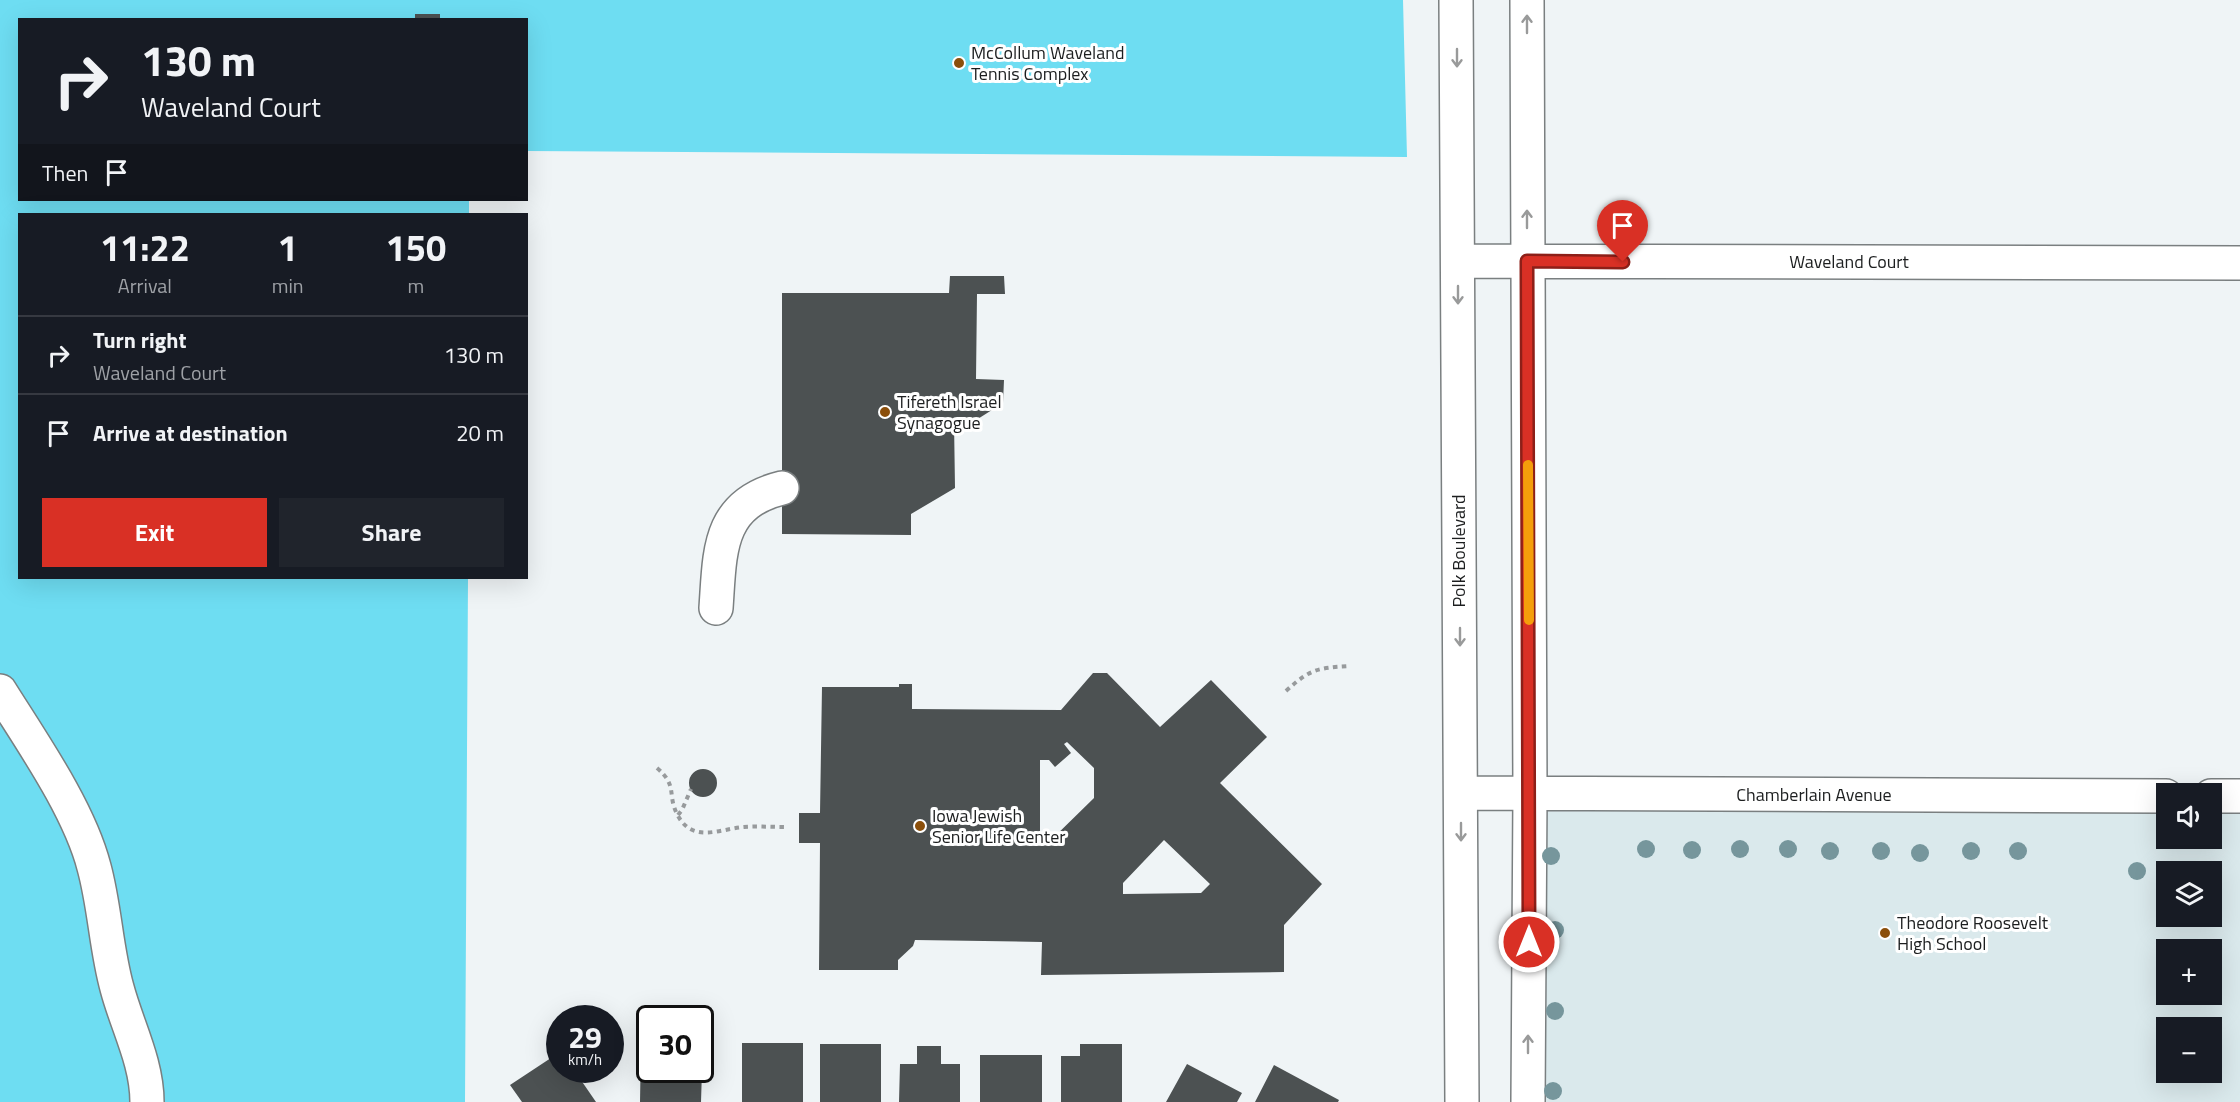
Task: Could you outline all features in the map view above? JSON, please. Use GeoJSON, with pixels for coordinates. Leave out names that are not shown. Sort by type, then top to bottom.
{"type":"FeatureCollection","features":[{"type":"Feature","properties":{"kind":"street","name":"Polk Boulevard"},"geometry":{"type":"LineString","coordinates":[[1456,0],[1462,1102]]}},
{"type":"Feature","properties":{"kind":"street"},"geometry":{"type":"LineString","coordinates":[[1527,0],[1530,794],[1528,1102]]}},
{"type":"Feature","properties":{"kind":"street","name":"Waveland Court"},"geometry":{"type":"LineString","coordinates":[[1458,261],[2240,263]]}},
{"type":"Feature","properties":{"kind":"street"},"geometry":{"type":"LineString","coordinates":[[716,608],[721,549],[730,523],[743,506],[763,493],[782,488]]}},
{"type":"Feature","properties":{"kind":"street"},"geometry":{"type":"LineString","coordinates":[[0,691],[57,784],[85,840],[94,867],[117,988],[147,1084],[147,1102]]}},
{"type":"Feature","properties":{"kind":"street","name":"Chamberlain Avenue"},"geometry":{"type":"LineString","coordinates":[[1461,793],[2156,796]]}},
{"type":"Feature","properties":{"kind":"street"},"geometry":{"type":"LineString","coordinates":[[2222,796],[2240,796]]}},
{"type":"Feature","properties":{"kind":"path"},"geometry":{"type":"LineString","coordinates":[[1286,691],[1313,670],[1350,666]]}},
{"type":"Feature","properties":{"kind":"path"},"geometry":{"type":"LineString","coordinates":[[657,768],[670,781],[678,815],[689,828],[716,833],[743,827],[786,827]]}},
{"type":"Feature","properties":{"kind":"path"},"geometry":{"type":"LineString","coordinates":[[678,815],[691,789]]}},
{"type":"Feature","properties":{"kind":"shaded area"},"geometry":{"type":"Polygon","coordinates":[[[0,0],[1403,0],[1407,157],[528,151],[528,18],[18,18],[18,201],[469,201],[469,213],[18,213],[18,579],[468,579],[465,1102],[0,1102],[0,0]]]}},
{"type":"Feature","properties":{"kind":"shaded area","name":"Theodore Roosevelt High School"},"geometry":{"type":"Polygon","coordinates":[[[1530,794],[2156,796],[2156,849],[2222,849],[2222,796],[2240,796],[2240,1102],[1528,1102],[1530,794]]]}},
{"type":"Feature","properties":{"kind":"building"},"geometry":{"type":"Polygon","coordinates":[[[415,14],[440,14],[440,18],[415,18],[415,14]]]}},
{"type":"Feature","properties":{"kind":"building","name":"Tifereth Israel Synagogue"},"geometry":{"type":"Polygon","coordinates":[[[950,276],[1004,276],[1005,294],[977,294],[976,379],[1004,380],[1003,403],[973,422],[954,421],[955,488],[911,514],[911,535],[782,534],[782,293],[949,293],[950,276]]]}},
{"type":"Feature","properties":{"kind":"building","name":"Iowa Jewish Senior Life Center"},"geometry":{"type":"Polygon","coordinates":[[[1093,673],[1107,673],[1160,727],[1211,680],[1267,737],[1220,783],[1322,884],[1284,925],[1284,972],[1041,975],[1042,942],[915,940],[913,946],[898,960],[898,970],[819,970],[820,843],[799,843],[799,813],[820,813],[822,687],[899,687],[899,684],[912,684],[912,709],[1061,710],[1093,673]],[[1067,742],[1064,744],[1071,753],[1055,767],[1049,760],[1040,760],[1040,840],[1046,845],[1094,798],[1094,768],[1067,742]],[[1164,840],[1123,883],[1123,894],[1201,893],[1210,884],[1164,840]]]}},
{"type":"Feature","properties":{"kind":"building"},"geometry":{"type":"Polygon","coordinates":[[[703,769],[713,773],[717,783],[713,793],[703,797],[693,793],[689,783],[693,773],[703,769]]]}},
{"type":"Feature","properties":{"kind":"building"},"geometry":{"type":"Polygon","coordinates":[[[742,1043],[803,1043],[803,1102],[742,1102],[742,1043]]]}},
{"type":"Feature","properties":{"kind":"building"},"geometry":{"type":"Polygon","coordinates":[[[820,1044],[881,1044],[881,1102],[820,1102],[820,1044]]]}},
{"type":"Feature","properties":{"kind":"building"},"geometry":{"type":"Polygon","coordinates":[[[1080,1044],[1122,1044],[1122,1102],[1061,1102],[1061,1056],[1080,1056],[1080,1044]]]}},
{"type":"Feature","properties":{"kind":"building"},"geometry":{"type":"Polygon","coordinates":[[[917,1046],[941,1046],[941,1064],[960,1064],[960,1102],[899,1102],[900,1064],[917,1064],[917,1046]]]}},
{"type":"Feature","properties":{"kind":"building"},"geometry":{"type":"Polygon","coordinates":[[[980,1055],[1042,1055],[1042,1102],[980,1102],[980,1055]]]}},
{"type":"Feature","properties":{"kind":"building"},"geometry":{"type":"Polygon","coordinates":[[[546,1061],[546,1083],[583,1083],[596,1102],[522,1102],[510,1085],[546,1061]]]}},
{"type":"Feature","properties":{"kind":"building"},"geometry":{"type":"Polygon","coordinates":[[[1187,1064],[1242,1093],[1237,1102],[1166,1102],[1187,1064]]]}},
{"type":"Feature","properties":{"kind":"building"},"geometry":{"type":"Polygon","coordinates":[[[1274,1065],[1339,1100],[1338,1102],[1255,1102],[1274,1065]]]}},
{"type":"Feature","properties":{"kind":"building"},"geometry":{"type":"Polygon","coordinates":[[[640,1083],[702,1083],[701,1102],[640,1102],[640,1083]]]}},
{"type":"Feature","properties":{"kind":"slow traffic"},"geometry":{"type":"LineString","coordinates":[[1528,465],[1529,620]]}},
{"type":"Feature","properties":{"kind":"place","name":"McCollum Waveland Tennis Complex"},"geometry":{"type":"Point","coordinates":[959,63]}},
{"type":"Feature","properties":{"kind":"place","name":"Tifereth Israel Synagogue"},"geometry":{"type":"Point","coordinates":[885,412]}},
{"type":"Feature","properties":{"kind":"place","name":"Iowa Jewish Senior Life Center"},"geometry":{"type":"Point","coordinates":[920,826]}},
{"type":"Feature","properties":{"kind":"place","name":"Theodore Roosevelt High School"},"geometry":{"type":"Point","coordinates":[1885,933]}},
{"type":"Feature","properties":{"kind":"route"},"geometry":{"type":"LineString","coordinates":[[1529,942],[1527,261],[1623,262]]}}]}
